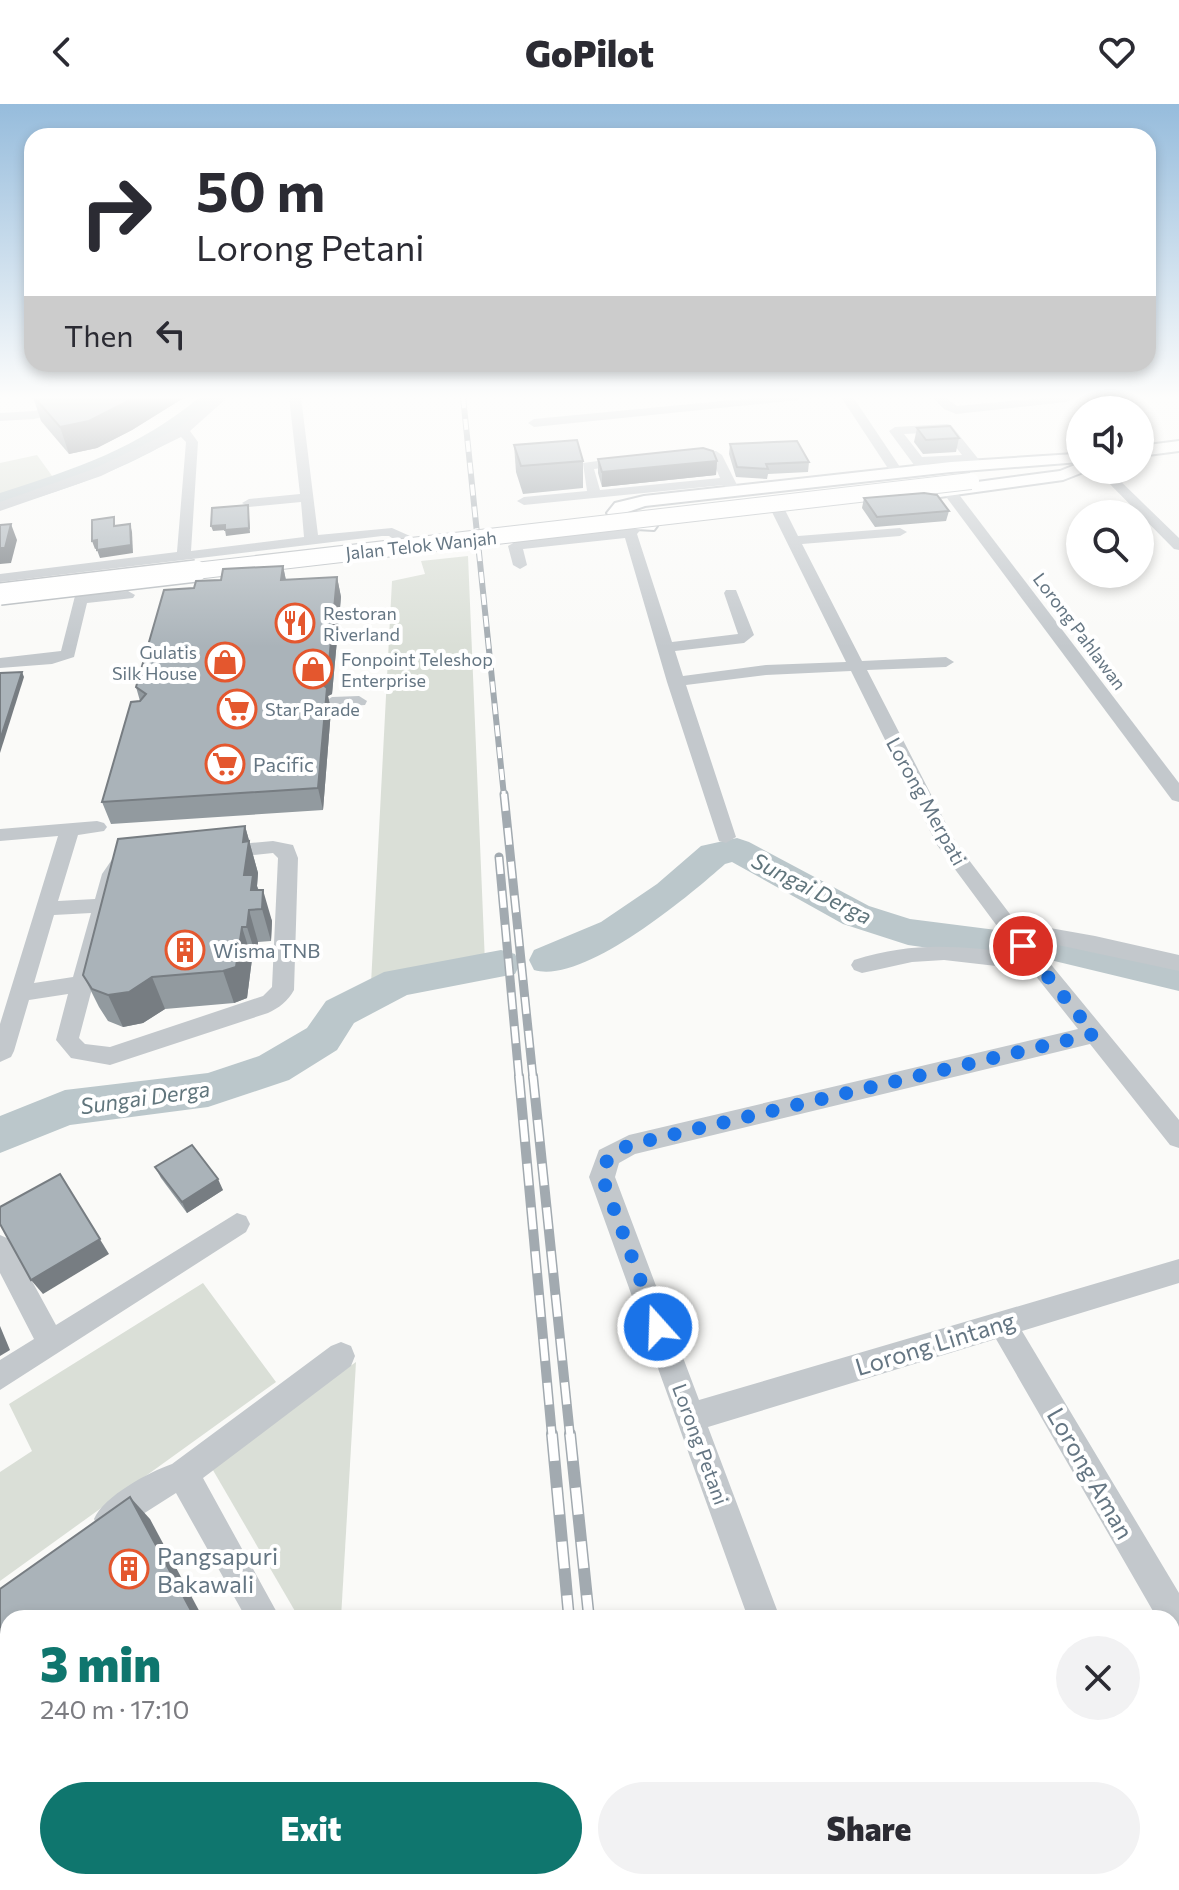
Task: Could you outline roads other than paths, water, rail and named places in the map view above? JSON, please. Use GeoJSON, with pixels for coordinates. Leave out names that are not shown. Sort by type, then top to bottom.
{"type":"FeatureCollection","features":[{"type":"Feature","properties":{"kind":"main road"},"geometry":{"type":"LineString","coordinates":[[803,480],[730,486],[644,501],[621,507],[616,513],[618,519],[633,530],[1025,480]]}},
{"type":"Feature","properties":{"kind":"main road","name":"Jalan Telok Wanjah"},"geometry":{"type":"LineString","coordinates":[[0,580],[871,480]]}},
{"type":"Feature","properties":{"kind":"main road","name":"Jalan Telok Wanjah"},"geometry":{"type":"LineString","coordinates":[[0,597],[884,480]]}},
{"type":"Feature","properties":{"kind":"street"},"geometry":{"type":"LineString","coordinates":[[0,507],[75,480]]}},
{"type":"Feature","properties":{"kind":"street"},"geometry":{"type":"LineString","coordinates":[[184,556],[186,480]]}},
{"type":"Feature","properties":{"kind":"street"},"geometry":{"type":"LineString","coordinates":[[305,480],[311,536]]}},
{"type":"Feature","properties":{"kind":"street"},"geometry":{"type":"LineString","coordinates":[[589,480],[592,496]]}},
{"type":"Feature","properties":{"kind":"street"},"geometry":{"type":"LineString","coordinates":[[524,501],[730,486],[727,480]]}},
{"type":"Feature","properties":{"kind":"street"},"geometry":{"type":"LineString","coordinates":[[1116,484],[1179,546]]}},
{"type":"Feature","properties":{"kind":"street","name":"Lorong Pahlawan"},"geometry":{"type":"LineString","coordinates":[[949,491],[1179,796]]}},
{"type":"Feature","properties":{"kind":"street"},"geometry":{"type":"LineString","coordinates":[[249,503],[307,497]]}},
{"type":"Feature","properties":{"kind":"street","name":"Lorong Merpati"},"geometry":{"type":"LineString","coordinates":[[778,510],[947,845],[1009,928],[1179,1138]]}},
{"type":"Feature","properties":{"kind":"street"},"geometry":{"type":"LineString","coordinates":[[520,565],[515,546],[633,530],[675,682],[726,837]]}},
{"type":"Feature","properties":{"kind":"street"},"geometry":{"type":"LineString","coordinates":[[0,597],[383,552],[405,544],[405,539],[392,532],[250,535]]}},
{"type":"Feature","properties":{"kind":"street"},"geometry":{"type":"LineString","coordinates":[[793,541],[900,532]]}},
{"type":"Feature","properties":{"kind":"street"},"geometry":{"type":"LineString","coordinates":[[0,580],[311,536]]}},
{"type":"Feature","properties":{"kind":"street"},"geometry":{"type":"LineString","coordinates":[[665,648],[744,638],[746,635],[731,593]]}},
{"type":"Feature","properties":{"kind":"street"},"geometry":{"type":"LineString","coordinates":[[0,663],[52,659],[68,654],[80,599],[128,595]]}},
{"type":"Feature","properties":{"kind":"street"},"geometry":{"type":"LineString","coordinates":[[675,682],[766,670],[946,662]]}},
{"type":"Feature","properties":{"kind":"street"},"geometry":{"type":"LineString","coordinates":[[332,702],[359,701]]}},
{"type":"Feature","properties":{"kind":"street"},"geometry":{"type":"LineString","coordinates":[[2,840],[97,827]]}},
{"type":"Feature","properties":{"kind":"street"},"geometry":{"type":"LineString","coordinates":[[2,1052],[70,829]]}},
{"type":"Feature","properties":{"kind":"street"},"geometry":{"type":"LineString","coordinates":[[273,847],[286,850],[283,990],[271,1002],[260,1007],[110,1056],[79,1052],[67,1040],[103,905],[112,874],[120,863],[273,847]]}},
{"type":"Feature","properties":{"kind":"street"},"geometry":{"type":"LineString","coordinates":[[46,909],[103,905]]}},
{"type":"Feature","properties":{"kind":"street"},"geometry":{"type":"LineString","coordinates":[[1009,928],[1095,943],[1179,963]]}},
{"type":"Feature","properties":{"kind":"street"},"geometry":{"type":"LineString","coordinates":[[862,965],[912,954],[944,952],[1037,963]]}},
{"type":"Feature","properties":{"kind":"street"},"geometry":{"type":"LineString","coordinates":[[21,993],[82,984]]}},
{"type":"Feature","properties":{"kind":"street","name":"Lorong Petani"},"geometry":{"type":"LineString","coordinates":[[761,1610],[602,1177],[608,1157],[629,1145],[1094,1034]]}},
{"type":"Feature","properties":{"kind":"street"},"geometry":{"type":"LineString","coordinates":[[0,1376],[237,1224]]}},
{"type":"Feature","properties":{"kind":"street"},"geometry":{"type":"LineString","coordinates":[[0,1247],[50,1342]]}},
{"type":"Feature","properties":{"kind":"street","name":"Lorong Lintang"},"geometry":{"type":"LineString","coordinates":[[692,1417],[1179,1271]]}},
{"type":"Feature","properties":{"kind":"street","name":"Lorong Aman"},"geometry":{"type":"LineString","coordinates":[[1002,1323],[1171,1610]]}},
{"type":"Feature","properties":{"kind":"street"},"geometry":{"type":"LineString","coordinates":[[87,1534],[161,1483],[181,1476],[341,1356]]}},
{"type":"Feature","properties":{"kind":"street"},"geometry":{"type":"LineString","coordinates":[[181,1476],[191,1486],[260,1610]]}},
{"type":"Feature","properties":{"kind":"waterway"},"geometry":{"type":"LineString","coordinates":[[0,501],[63,480]]}},
{"type":"Feature","properties":{"kind":"waterway","name":"Sungai Derga"},"geometry":{"type":"LineString","coordinates":[[548,960],[614,931],[670,893],[714,854],[737,850],[856,915],[908,932],[1012,946]]}},
{"type":"Feature","properties":{"kind":"waterway","name":"Sungai Derga"},"geometry":{"type":"LineString","coordinates":[[1046,945],[1179,977]]}},
{"type":"Feature","properties":{"kind":"waterway","name":"Sungai Derga"},"geometry":{"type":"LineString","coordinates":[[0,1135],[65,1108],[208,1090],[274,1068],[322,1039],[340,1012],[398,982],[501,964]]}},
{"type":"Feature","properties":{"kind":"railway"},"geometry":{"type":"LineString","coordinates":[[472,480],[504,796]]}},
{"type":"Feature","properties":{"kind":"railway"},"geometry":{"type":"LineString","coordinates":[[504,794],[533,1078]]}},
{"type":"Feature","properties":{"kind":"railway"},"geometry":{"type":"LineString","coordinates":[[499,857],[519,1078]]}},
{"type":"Feature","properties":{"kind":"railway"},"geometry":{"type":"LineString","coordinates":[[519,1076],[552,1436]]}},
{"type":"Feature","properties":{"kind":"railway"},"geometry":{"type":"LineString","coordinates":[[533,1076],[570,1436]]}},
{"type":"Feature","properties":{"kind":"railway"},"geometry":{"type":"LineString","coordinates":[[552,1434],[568,1610]]}},
{"type":"Feature","properties":{"kind":"railway"},"geometry":{"type":"LineString","coordinates":[[570,1434],[588,1610]]}},
{"type":"Feature","properties":{"kind":"place","name":"Restoran Riverland"},"geometry":{"type":"Point","coordinates":[295,623]}},
{"type":"Feature","properties":{"kind":"place","name":"Gulatis Silk House"},"geometry":{"type":"Point","coordinates":[225,662]}},
{"type":"Feature","properties":{"kind":"place","name":"Fonpoint Teleshop Enterprise"},"geometry":{"type":"Point","coordinates":[313,669]}},
{"type":"Feature","properties":{"kind":"place","name":"Star Parade"},"geometry":{"type":"Point","coordinates":[237,709]}},
{"type":"Feature","properties":{"kind":"place","name":"Pacific"},"geometry":{"type":"Point","coordinates":[225,764]}},
{"type":"Feature","properties":{"kind":"place","name":"Wisma TNB"},"geometry":{"type":"Point","coordinates":[185,950]}},
{"type":"Feature","properties":{"kind":"place","name":"Pangsapuri Bakawali"},"geometry":{"type":"Point","coordinates":[129,1569]}}]}
